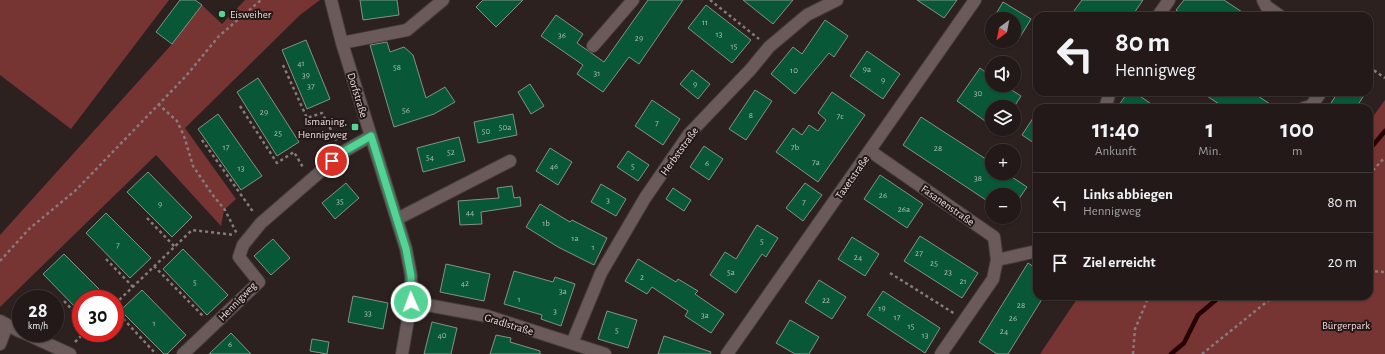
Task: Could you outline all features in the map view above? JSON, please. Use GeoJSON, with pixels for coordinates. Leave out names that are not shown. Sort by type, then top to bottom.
{"type":"FeatureCollection","features":[{"type":"Feature","properties":{"kind":"street","name":"Dorfstraße"},"geometry":{"type":"LineString","coordinates":[[331,0],[342,43],[406,249],[411,276],[411,302],[402,354]]}},
{"type":"Feature","properties":{"kind":"street"},"geometry":{"type":"LineString","coordinates":[[342,43],[407,30],[443,0]]}},
{"type":"Feature","properties":{"kind":"street"},"geometry":{"type":"LineString","coordinates":[[593,46],[633,0]]}},
{"type":"Feature","properties":{"kind":"street","name":"Herbststraße"},"geometry":{"type":"LineString","coordinates":[[572,343],[601,272],[645,198],[689,134],[751,69],[769,47],[807,15],[837,0]]}},
{"type":"Feature","properties":{"kind":"street","name":"Taxetstraße"},"geometry":{"type":"LineString","coordinates":[[727,354],[975,0]]}},
{"type":"Feature","properties":{"kind":"street"},"geometry":{"type":"LineString","coordinates":[[1161,12],[1169,0]]}},
{"type":"Feature","properties":{"kind":"street"},"geometry":{"type":"LineString","coordinates":[[1263,0],[1266,6],[1274,12]]}},
{"type":"Feature","properties":{"kind":"street"},"geometry":{"type":"LineString","coordinates":[[240,240],[343,152],[371,136]]}},
{"type":"Feature","properties":{"kind":"street","name":"Fasanenstraße"},"geometry":{"type":"LineString","coordinates":[[870,151],[994,237],[998,260],[993,279],[941,354]]}},
{"type":"Feature","properties":{"kind":"street"},"geometry":{"type":"LineString","coordinates":[[397,218],[510,161]]}},
{"type":"Feature","properties":{"kind":"street","name":"Hennigweg"},"geometry":{"type":"LineString","coordinates":[[183,354],[259,282],[239,257],[240,240]]}},
{"type":"Feature","properties":{"kind":"street"},"geometry":{"type":"LineString","coordinates":[[998,260],[1033,251]]}},
{"type":"Feature","properties":{"kind":"street","name":"Gradlstraße"},"geometry":{"type":"LineString","coordinates":[[411,302],[487,316],[605,354]]}},
{"type":"Feature","properties":{"kind":"street"},"geometry":{"type":"LineString","coordinates":[[0,344],[4,323]]}},
{"type":"Feature","properties":{"kind":"street"},"geometry":{"type":"LineString","coordinates":[[44,342],[70,354]]}},
{"type":"Feature","properties":{"kind":"path"},"geometry":{"type":"LineString","coordinates":[[0,262],[29,229],[76,190],[186,76],[219,36],[261,0]]}},
{"type":"Feature","properties":{"kind":"path"},"geometry":{"type":"LineString","coordinates":[[710,0],[769,47]]}},
{"type":"Feature","properties":{"kind":"path"},"geometry":{"type":"LineString","coordinates":[[283,65],[307,118],[322,112],[343,152]]}},
{"type":"Feature","properties":{"kind":"path"},"geometry":{"type":"LineString","coordinates":[[1373,70],[1385,78]]}},
{"type":"Feature","properties":{"kind":"path"},"geometry":{"type":"LineString","coordinates":[[158,104],[177,121],[184,136],[193,166],[225,210],[240,240]]}},
{"type":"Feature","properties":{"kind":"path"},"geometry":{"type":"LineString","coordinates":[[240,106],[277,163],[294,152],[311,179]]}},
{"type":"Feature","properties":{"kind":"path"},"geometry":{"type":"LineString","coordinates":[[202,140],[261,223]]}},
{"type":"Feature","properties":{"kind":"path"},"geometry":{"type":"LineString","coordinates":[[1373,170],[1385,157]]}},
{"type":"Feature","properties":{"kind":"path"},"geometry":{"type":"LineString","coordinates":[[147,218],[175,247]]}},
{"type":"Feature","properties":{"kind":"path"},"geometry":{"type":"LineString","coordinates":[[124,296],[192,230],[240,240]]}},
{"type":"Feature","properties":{"kind":"path"},"geometry":{"type":"LineString","coordinates":[[106,259],[133,287]]}},
{"type":"Feature","properties":{"kind":"path","name":"Hennigweg"},"geometry":{"type":"LineString","coordinates":[[154,266],[205,318]]}},
{"type":"Feature","properties":{"kind":"path"},"geometry":{"type":"LineString","coordinates":[[1373,271],[1385,272]]}},
{"type":"Feature","properties":{"kind":"path"},"geometry":{"type":"LineString","coordinates":[[890,273],[965,321]]}},
{"type":"Feature","properties":{"kind":"path"},"geometry":{"type":"LineString","coordinates":[[1132,354],[1135,329],[1147,300]]}},
{"type":"Feature","properties":{"kind":"path"},"geometry":{"type":"LineString","coordinates":[[1202,354],[1269,300]]}},
{"type":"Feature","properties":{"kind":"path"},"geometry":{"type":"LineString","coordinates":[[64,301],[72,309]]}},
{"type":"Feature","properties":{"kind":"path"},"geometry":{"type":"LineString","coordinates":[[124,320],[156,354]]}},
{"type":"Feature","properties":{"kind":"green space"},"geometry":{"type":"Polygon","coordinates":[[[0,0],[169,0],[71,129],[0,75],[0,0]]]}},
{"type":"Feature","properties":{"kind":"green space"},"geometry":{"type":"Polygon","coordinates":[[[245,0],[320,0],[300,15],[185,128],[236,199],[224,210],[221,226],[156,155],[17,290],[12,290],[12,295],[0,307],[0,235],[172,44],[202,5],[222,24],[245,0]]]}},
{"type":"Feature","properties":{"kind":"green space","name":"Bürgerpark"},"geometry":{"type":"Polygon","coordinates":[[[1385,100],[1385,354],[1040,354],[1076,300],[1373,300],[1373,116],[1385,100]]]}},
{"type":"Feature","properties":{"kind":"building"},"geometry":{"type":"Polygon","coordinates":[[[180,0],[195,0],[202,5],[172,44],[156,32],[180,0]]]}},
{"type":"Feature","properties":{"kind":"building"},"geometry":{"type":"Polygon","coordinates":[[[360,0],[397,0],[399,15],[363,20],[360,0]]]}},
{"type":"Feature","properties":{"kind":"building"},"geometry":{"type":"Polygon","coordinates":[[[483,0],[523,0],[496,27],[476,7],[483,0]]]}},
{"type":"Feature","properties":{"kind":"building"},"geometry":{"type":"Polygon","coordinates":[[[648,0],[683,0],[639,64],[629,57],[603,92],[577,74],[583,65],[541,36],[556,15],[583,34],[577,43],[604,62],[648,0]]]}},
{"type":"Feature","properties":{"kind":"building"},"geometry":{"type":"Polygon","coordinates":[[[743,0],[793,0],[773,24],[743,0]]]}},
{"type":"Feature","properties":{"kind":"building"},"geometry":{"type":"Polygon","coordinates":[[[917,0],[957,0],[944,18],[917,0]]]}},
{"type":"Feature","properties":{"kind":"building"},"geometry":{"type":"Polygon","coordinates":[[[1082,0],[1143,0],[1135,12],[1074,11],[1082,0]]]}},
{"type":"Feature","properties":{"kind":"building"},"geometry":{"type":"Polygon","coordinates":[[[1184,0],[1224,0],[1242,12],[1179,12],[1176,10],[1184,0]]]}},
{"type":"Feature","properties":{"kind":"building"},"geometry":{"type":"Polygon","coordinates":[[[1003,2],[1019,12],[997,12],[1003,2]]]}},
{"type":"Feature","properties":{"kind":"building"},"geometry":{"type":"Polygon","coordinates":[[[706,5],[751,40],[732,63],[688,28],[706,5]]]}},
{"type":"Feature","properties":{"kind":"building"},"geometry":{"type":"Polygon","coordinates":[[[1021,13],[1031,19],[1021,35],[1021,13]]]}},
{"type":"Feature","properties":{"kind":"building"},"geometry":{"type":"Polygon","coordinates":[[[825,20],[848,36],[834,57],[829,53],[795,94],[771,74],[793,47],[802,54],[825,20]]]}},
{"type":"Feature","properties":{"kind":"building"},"geometry":{"type":"Polygon","coordinates":[[[306,40],[330,99],[307,109],[282,50],[306,40]]]}},
{"type":"Feature","properties":{"kind":"building"},"geometry":{"type":"Polygon","coordinates":[[[387,42],[390,52],[404,47],[413,55],[426,98],[445,87],[455,102],[434,114],[394,127],[370,45],[387,42]]]}},
{"type":"Feature","properties":{"kind":"building"},"geometry":{"type":"Polygon","coordinates":[[[867,51],[900,74],[883,99],[850,76],[867,51]]]}},
{"type":"Feature","properties":{"kind":"building"},"geometry":{"type":"Polygon","coordinates":[[[980,68],[985,72],[985,92],[1015,92],[1021,96],[1018,100],[985,100],[985,121],[957,101],[980,68]]]}},
{"type":"Feature","properties":{"kind":"building"},"geometry":{"type":"Polygon","coordinates":[[[692,70],[710,84],[698,99],[680,84],[692,70]]]}},
{"type":"Feature","properties":{"kind":"building"},"geometry":{"type":"Polygon","coordinates":[[[258,78],[299,142],[277,156],[237,92],[258,78]]]}},
{"type":"Feature","properties":{"kind":"building"},"geometry":{"type":"Polygon","coordinates":[[[530,84],[544,106],[531,114],[518,92],[530,84]]]}},
{"type":"Feature","properties":{"kind":"building"},"geometry":{"type":"Polygon","coordinates":[[[755,90],[772,101],[746,140],[729,129],[755,90]]]}},
{"type":"Feature","properties":{"kind":"building"},"geometry":{"type":"Polygon","coordinates":[[[832,92],[865,115],[818,182],[776,152],[793,128],[802,135],[809,125],[818,131],[826,120],[818,113],[832,92]]]}},
{"type":"Feature","properties":{"kind":"building"},"geometry":{"type":"Polygon","coordinates":[[[1125,96],[1140,96],[1151,104],[1120,104],[1125,96]]]}},
{"type":"Feature","properties":{"kind":"building"},"geometry":{"type":"Polygon","coordinates":[[[1207,96],[1258,96],[1270,104],[1219,104],[1207,96]]]}},
{"type":"Feature","properties":{"kind":"building"},"geometry":{"type":"Polygon","coordinates":[[[1336,96],[1364,96],[1358,104],[1330,104],[1336,96]]]}},
{"type":"Feature","properties":{"kind":"building"},"geometry":{"type":"Polygon","coordinates":[[[652,100],[680,119],[663,145],[635,126],[652,100]]]}},
{"type":"Feature","properties":{"kind":"building"},"geometry":{"type":"Polygon","coordinates":[[[218,114],[262,176],[241,190],[198,129],[218,114]]]}},
{"type":"Feature","properties":{"kind":"building"},"geometry":{"type":"Polygon","coordinates":[[[513,114],[517,135],[478,143],[474,122],[513,114]]]}},
{"type":"Feature","properties":{"kind":"building"},"geometry":{"type":"Polygon","coordinates":[[[921,117],[985,158],[985,180],[1016,180],[1027,187],[1021,196],[1021,188],[985,188],[985,199],[903,145],[921,117]]]}},
{"type":"Feature","properties":{"kind":"building"},"geometry":{"type":"Polygon","coordinates":[[[1033,118],[1033,142],[1022,135],[1033,118]]]}},
{"type":"Feature","properties":{"kind":"building"},"geometry":{"type":"Polygon","coordinates":[[[459,137],[465,161],[423,172],[417,148],[459,137]]]}},
{"type":"Feature","properties":{"kind":"building"},"geometry":{"type":"Polygon","coordinates":[[[704,146],[723,159],[709,180],[690,167],[704,146]]]}},
{"type":"Feature","properties":{"kind":"building"},"geometry":{"type":"Polygon","coordinates":[[[550,148],[572,162],[558,185],[536,171],[550,148]]]}},
{"type":"Feature","properties":{"kind":"building"},"geometry":{"type":"Polygon","coordinates":[[[628,151],[649,165],[638,181],[617,167],[628,151]]]}},
{"type":"Feature","properties":{"kind":"building"},"geometry":{"type":"Polygon","coordinates":[[[148,172],[192,217],[172,237],[127,192],[148,172]]]}},
{"type":"Feature","properties":{"kind":"building"},"geometry":{"type":"Polygon","coordinates":[[[880,175],[923,204],[907,228],[864,199],[880,175]]]}},
{"type":"Feature","properties":{"kind":"building"},"geometry":{"type":"Polygon","coordinates":[[[346,183],[359,198],[335,219],[322,203],[346,183]]]}},
{"type":"Feature","properties":{"kind":"building"},"geometry":{"type":"Polygon","coordinates":[[[805,183],[822,195],[803,221],[786,208],[805,183]]]}},
{"type":"Feature","properties":{"kind":"building"},"geometry":{"type":"Polygon","coordinates":[[[601,184],[626,199],[616,216],[591,202],[601,184]]]}},
{"type":"Feature","properties":{"kind":"building"},"geometry":{"type":"Polygon","coordinates":[[[512,186],[514,198],[520,197],[521,206],[481,212],[482,224],[460,225],[458,201],[499,198],[497,188],[512,186]]]}},
{"type":"Feature","properties":{"kind":"building"},"geometry":{"type":"Polygon","coordinates":[[[673,188],[691,200],[684,211],[666,199],[673,188]]]}},
{"type":"Feature","properties":{"kind":"building"},"geometry":{"type":"Polygon","coordinates":[[[540,204],[570,222],[572,220],[607,238],[594,265],[558,247],[526,227],[540,204]]]}},
{"type":"Feature","properties":{"kind":"building"},"geometry":{"type":"Polygon","coordinates":[[[106,213],[151,258],[130,278],[86,233],[106,213]]]}},
{"type":"Feature","properties":{"kind":"building"},"geometry":{"type":"Polygon","coordinates":[[[757,225],[778,238],[766,257],[762,254],[736,293],[710,275],[725,252],[736,259],[757,225]]]}},
{"type":"Feature","properties":{"kind":"building"},"geometry":{"type":"Polygon","coordinates":[[[920,236],[978,273],[962,298],[904,261],[920,236]]]}},
{"type":"Feature","properties":{"kind":"building"},"geometry":{"type":"Polygon","coordinates":[[[852,237],[879,254],[865,276],[838,259],[852,237]]]}},
{"type":"Feature","properties":{"kind":"building"},"geometry":{"type":"Polygon","coordinates":[[[273,239],[290,258],[271,275],[254,256],[273,239]]]}},
{"type":"Feature","properties":{"kind":"building"},"geometry":{"type":"Polygon","coordinates":[[[183,249],[228,295],[207,315],[163,269],[183,249]]]}},
{"type":"Feature","properties":{"kind":"building"},"geometry":{"type":"Polygon","coordinates":[[[64,254],[100,290],[72,290],[72,304],[64,296],[64,290],[59,290],[43,274],[64,254]]]}},
{"type":"Feature","properties":{"kind":"building"},"geometry":{"type":"Polygon","coordinates":[[[638,259],[676,282],[678,279],[698,291],[695,294],[724,314],[711,333],[685,316],[688,311],[652,287],[647,294],[625,281],[638,259]]]}},
{"type":"Feature","properties":{"kind":"building"},"geometry":{"type":"Polygon","coordinates":[[[1028,263],[1033,266],[1033,300],[1042,300],[1008,354],[997,354],[979,342],[1028,263]]]}},
{"type":"Feature","properties":{"kind":"building"},"geometry":{"type":"Polygon","coordinates":[[[446,264],[490,274],[484,301],[440,292],[446,264]]]}},
{"type":"Feature","properties":{"kind":"building"},"geometry":{"type":"Polygon","coordinates":[[[514,271],[553,282],[555,277],[575,284],[561,326],[541,319],[542,315],[504,304],[514,271]]]}},
{"type":"Feature","properties":{"kind":"building"},"geometry":{"type":"Polygon","coordinates":[[[819,280],[846,297],[832,319],[805,302],[819,280]]]}},
{"type":"Feature","properties":{"kind":"building"},"geometry":{"type":"Polygon","coordinates":[[[142,290],[186,335],[167,354],[164,354],[124,314],[124,307],[142,290]]]}},
{"type":"Feature","properties":{"kind":"building"},"geometry":{"type":"Polygon","coordinates":[[[883,291],[940,328],[925,353],[867,315],[883,291]]]}},
{"type":"Feature","properties":{"kind":"building"},"geometry":{"type":"Polygon","coordinates":[[[353,296],[388,303],[383,329],[348,322],[353,296]]]}},
{"type":"Feature","properties":{"kind":"building"},"geometry":{"type":"Polygon","coordinates":[[[607,311],[637,320],[628,348],[598,339],[607,311]]]}},
{"type":"Feature","properties":{"kind":"building"},"geometry":{"type":"Polygon","coordinates":[[[790,320],[819,337],[809,354],[795,354],[776,343],[790,320]]]}},
{"type":"Feature","properties":{"kind":"building"},"geometry":{"type":"Polygon","coordinates":[[[432,322],[457,328],[451,354],[424,354],[432,322]]]}},
{"type":"Feature","properties":{"kind":"building"},"geometry":{"type":"Polygon","coordinates":[[[231,333],[251,354],[209,354],[231,333]]]}},
{"type":"Feature","properties":{"kind":"building"},"geometry":{"type":"Polygon","coordinates":[[[496,335],[511,338],[510,342],[540,351],[540,354],[490,354],[496,335]]]}},
{"type":"Feature","properties":{"kind":"building"},"geometry":{"type":"Polygon","coordinates":[[[664,336],[711,352],[710,354],[658,354],[664,336]]]}},
{"type":"Feature","properties":{"kind":"building"},"geometry":{"type":"Polygon","coordinates":[[[312,339],[329,342],[327,354],[310,351],[312,339]]]}},
{"type":"Feature","properties":{"kind":"waterway"},"geometry":{"type":"LineString","coordinates":[[1373,145],[1385,131]]}},
{"type":"Feature","properties":{"kind":"waterway"},"geometry":{"type":"LineString","coordinates":[[1171,354],[1184,343],[1198,315],[1216,300]]}},
{"type":"Feature","properties":{"kind":"place","name":"Eisweiher"},"geometry":{"type":"Point","coordinates":[222,14]}},
{"type":"Feature","properties":{"kind":"place","name":"Ismaning, Hennigweg"},"geometry":{"type":"Point","coordinates":[355,127]}},
{"type":"Feature","properties":{"kind":"route"},"geometry":{"type":"LineString","coordinates":[[332,161],[343,152],[371,136],[406,249],[411,276],[411,302]]}}]}
